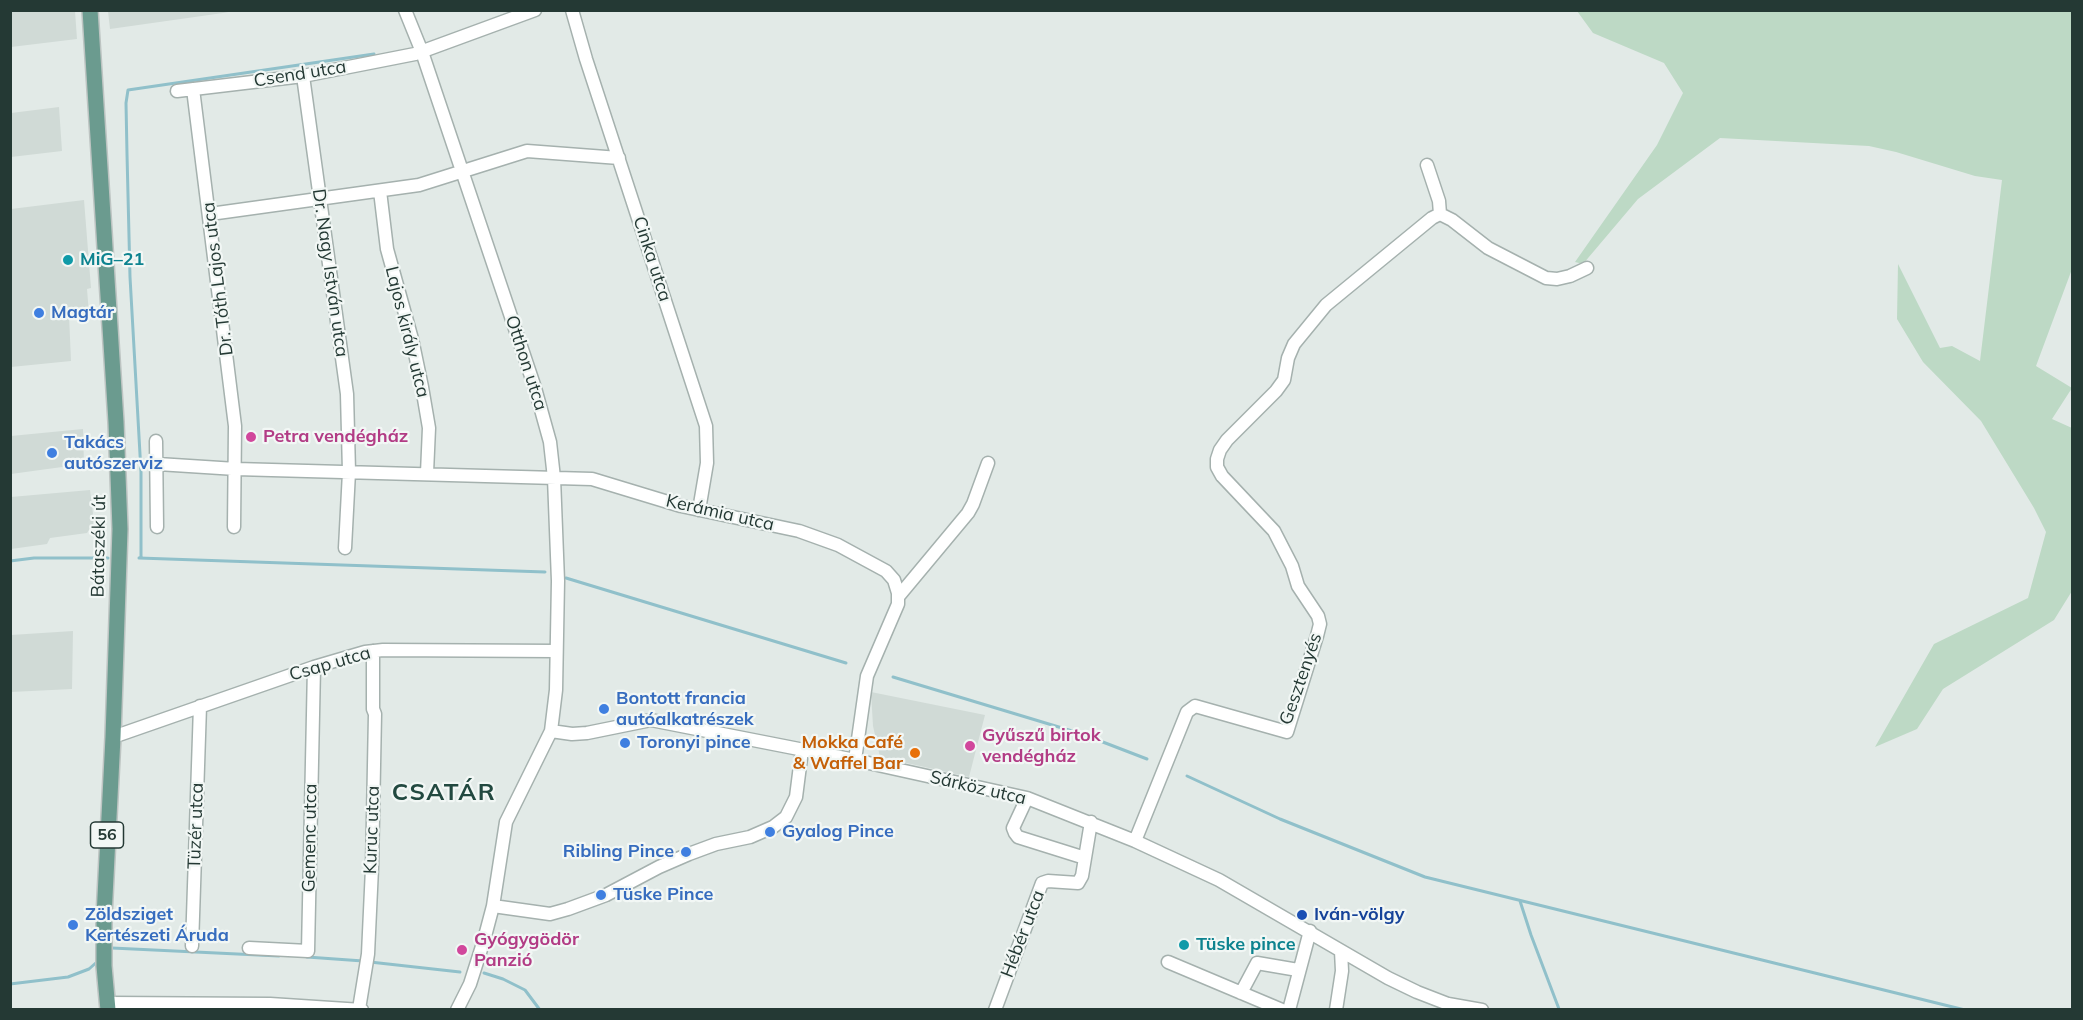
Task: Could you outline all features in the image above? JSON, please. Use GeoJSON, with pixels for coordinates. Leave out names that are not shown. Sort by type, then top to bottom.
{"type":"FeatureCollection","features":[{"type":"Feature","properties":{"kind":"main road","name":"Bátaszéki út"},"geometry":{"type":"LineString","coordinates":[[90,10],[115,399],[120,550],[104,917],[104,966],[108,1006]]}},
{"type":"Feature","properties":{"kind":"street","name":"Otthon utca"},"geometry":{"type":"LineString","coordinates":[[405,10],[422,52],[535,388],[550,442],[555,478],[558,581],[556,690],[551,730],[506,822],[493,906],[470,984],[457,1010]]}},
{"type":"Feature","properties":{"kind":"street","name":"Csend utca"},"geometry":{"type":"LineString","coordinates":[[177,91],[303,76],[422,52],[535,10]]}},
{"type":"Feature","properties":{"kind":"street","name":"Cinka utca"},"geometry":{"type":"LineString","coordinates":[[572,10],[706,426],[707,463],[699,510]]}},
{"type":"Feature","properties":{"kind":"street","name":"Dr. Nagy István utca"},"geometry":{"type":"LineString","coordinates":[[303,76],[347,394],[349,472]]}},
{"type":"Feature","properties":{"kind":"street","name":"Dr. Tóth Lajos utca"},"geometry":{"type":"LineString","coordinates":[[193,89],[235,426],[236,469]]}},
{"type":"Feature","properties":{"kind":"street"},"geometry":{"type":"LineString","coordinates":[[210,214],[418,185],[463,173],[527,151],[619,158]]}},
{"type":"Feature","properties":{"kind":"street"},"geometry":{"type":"LineString","coordinates":[[1427,165],[1439,201],[1440,214],[1452,220],[1488,248],[1546,278],[1557,279],[1570,276],[1587,268]]}},
{"type":"Feature","properties":{"kind":"street","name":"Lajos király utca"},"geometry":{"type":"LineString","coordinates":[[380,191],[387,249],[412,339],[429,428],[427,473]]}},
{"type":"Feature","properties":{"kind":"street","name":"Gesztenyés"},"geometry":{"type":"LineString","coordinates":[[1135,841],[1187,712],[1195,706],[1287,732],[1320,624],[1318,616],[1298,586],[1292,566],[1274,531],[1222,476],[1217,467],[1220,450],[1276,392],[1284,380],[1288,358],[1294,344],[1326,306],[1432,218],[1440,214]]}},
{"type":"Feature","properties":{"kind":"street"},"geometry":{"type":"LineString","coordinates":[[156,441],[157,528]]}},
{"type":"Feature","properties":{"kind":"street"},"geometry":{"type":"LineString","coordinates":[[855,760],[867,676],[891,623],[898,604],[898,597],[968,513],[988,463]]}},
{"type":"Feature","properties":{"kind":"street","name":"Kerámia utca"},"geometry":{"type":"LineString","coordinates":[[158,464],[236,469],[592,479],[699,510],[799,531],[838,546],[886,571],[894,580],[898,597]]}},
{"type":"Feature","properties":{"kind":"street"},"geometry":{"type":"LineString","coordinates":[[234,527],[236,469]]}},
{"type":"Feature","properties":{"kind":"street"},"geometry":{"type":"LineString","coordinates":[[345,548],[349,472]]}},
{"type":"Feature","properties":{"kind":"street","name":"Csap utca"},"geometry":{"type":"LineString","coordinates":[[113,737],[314,667],[373,651],[556,651]]}},
{"type":"Feature","properties":{"kind":"street","name":"Kuruc utca"},"geometry":{"type":"LineString","coordinates":[[360,1009],[368,954],[375,714],[373,709],[373,651]]}},
{"type":"Feature","properties":{"kind":"street","name":"Gemenc utca"},"geometry":{"type":"LineString","coordinates":[[249,948],[308,951],[314,667]]}},
{"type":"Feature","properties":{"kind":"street","name":"Tüzér utca"},"geometry":{"type":"LineString","coordinates":[[192,946],[200,706]]}},
{"type":"Feature","properties":{"kind":"street","name":"Sárköz utca"},"geometry":{"type":"LineString","coordinates":[[551,730],[572,734],[587,733],[651,720],[855,760],[1027,798],[1091,822],[1219,880],[1417,992],[1448,1004],[1482,1010]]}},
{"type":"Feature","properties":{"kind":"street"},"geometry":{"type":"LineString","coordinates":[[493,906],[550,914],[568,909],[606,895],[689,854],[716,844],[750,837],[773,827],[786,817],[795,798],[802,750]]}},
{"type":"Feature","properties":{"kind":"street"},"geometry":{"type":"LineString","coordinates":[[1027,798],[1013,828],[1018,837],[1085,858]]}},
{"type":"Feature","properties":{"kind":"street","name":"Hébér utca"},"geometry":{"type":"LineString","coordinates":[[995,1010],[1042,884],[1048,881],[1078,884],[1082,876],[1091,822]]}},
{"type":"Feature","properties":{"kind":"street"},"geometry":{"type":"LineString","coordinates":[[1289,1010],[1310,931]]}},
{"type":"Feature","properties":{"kind":"street"},"geometry":{"type":"LineString","coordinates":[[1336,1010],[1342,971],[1341,951]]}},
{"type":"Feature","properties":{"kind":"street"},"geometry":{"type":"LineString","coordinates":[[1168,962],[1282,1010]]}},
{"type":"Feature","properties":{"kind":"street"},"geometry":{"type":"LineString","coordinates":[[1241,993],[1257,963],[1298,970]]}},
{"type":"Feature","properties":{"kind":"street"},"geometry":{"type":"LineString","coordinates":[[108,1006],[259,1004],[360,1009]]}},
{"type":"Feature","properties":{"kind":"shaded area"},"geometry":{"type":"Polygon","coordinates":[[[10,11],[75,11],[77,39],[11,47],[10,11]]]}},
{"type":"Feature","properties":{"kind":"shaded area"},"geometry":{"type":"Polygon","coordinates":[[[108,11],[234,11],[110,29],[108,11]]]}},
{"type":"Feature","properties":{"kind":"shaded area"},"geometry":{"type":"Polygon","coordinates":[[[59,107],[62,151],[11,157],[11,113],[59,107]]]}},
{"type":"Feature","properties":{"kind":"shaded area"},"geometry":{"type":"Polygon","coordinates":[[[84,200],[91,288],[87,289],[89,314],[69,315],[71,361],[11,367],[11,209],[84,200]]]}},
{"type":"Feature","properties":{"kind":"shaded area"},"geometry":{"type":"Polygon","coordinates":[[[83,429],[84,464],[11,474],[11,436],[83,429]]]}},
{"type":"Feature","properties":{"kind":"shaded area"},"geometry":{"type":"Polygon","coordinates":[[[90,490],[94,522],[87,533],[50,538],[47,544],[11,549],[11,497],[90,490]]]}},
{"type":"Feature","properties":{"kind":"shaded area"},"geometry":{"type":"Polygon","coordinates":[[[73,631],[72,689],[11,692],[11,635],[73,631]]]}},
{"type":"Feature","properties":{"kind":"shaded area"},"geometry":{"type":"Polygon","coordinates":[[[871,692],[985,715],[969,777],[880,757],[873,726],[871,692]]]}},
{"type":"Feature","properties":{"kind":"green space"},"geometry":{"type":"Polygon","coordinates":[[[1577,11],[2072,11],[2072,269],[2036,366],[2072,388],[2052,419],[2072,428],[2072,591],[2054,620],[1943,689],[1917,729],[1875,747],[1934,644],[2028,598],[2046,532],[1981,421],[1923,362],[1897,319],[1898,264],[1940,348],[1952,346],[1980,361],[2002,180],[1975,176],[1869,146],[1720,138],[1638,199],[1583,264],[1575,262],[1657,145],[1683,93],[1664,63],[1593,33],[1577,11]]]}},
{"type":"Feature","properties":{"kind":"waterway"},"geometry":{"type":"LineString","coordinates":[[141,558],[141,472],[130,277],[126,103],[128,90],[374,54]]}},
{"type":"Feature","properties":{"kind":"waterway"},"geometry":{"type":"LineString","coordinates":[[10,561],[34,558],[108,558]]}},
{"type":"Feature","properties":{"kind":"waterway"},"geometry":{"type":"LineString","coordinates":[[139,558],[545,572]]}},
{"type":"Feature","properties":{"kind":"waterway"},"geometry":{"type":"LineString","coordinates":[[566,578],[846,663]]}},
{"type":"Feature","properties":{"kind":"waterway"},"geometry":{"type":"LineString","coordinates":[[893,677],[1082,734],[1147,759]]}},
{"type":"Feature","properties":{"kind":"waterway"},"geometry":{"type":"LineString","coordinates":[[1187,776],[1280,819],[1425,877],[1965,1010]]}},
{"type":"Feature","properties":{"kind":"waterway"},"geometry":{"type":"LineString","coordinates":[[1520,901],[1559,1009]]}},
{"type":"Feature","properties":{"kind":"waterway"},"geometry":{"type":"LineString","coordinates":[[112,948],[279,956]]}},
{"type":"Feature","properties":{"kind":"waterway"},"geometry":{"type":"LineString","coordinates":[[307,957],[363,961]]}},
{"type":"Feature","properties":{"kind":"waterway"},"geometry":{"type":"LineString","coordinates":[[10,984],[68,977],[89,969],[98,961]]}},
{"type":"Feature","properties":{"kind":"waterway"},"geometry":{"type":"LineString","coordinates":[[370,962],[460,972]]}},
{"type":"Feature","properties":{"kind":"waterway"},"geometry":{"type":"LineString","coordinates":[[484,973],[525,990],[540,1010]]}},
{"type":"Feature","properties":{"kind":"place","name":"MiG–21"},"geometry":{"type":"Point","coordinates":[68,260]}},
{"type":"Feature","properties":{"kind":"place","name":"Magtár"},"geometry":{"type":"Point","coordinates":[39,313]}},
{"type":"Feature","properties":{"kind":"place","name":"Petra vendégház"},"geometry":{"type":"Point","coordinates":[251,437]}},
{"type":"Feature","properties":{"kind":"place","name":"Takács autószerviz"},"geometry":{"type":"Point","coordinates":[52,453]}},
{"type":"Feature","properties":{"kind":"place","name":"Bontott francia autóalkatrészek"},"geometry":{"type":"Point","coordinates":[604,709]}},
{"type":"Feature","properties":{"kind":"place","name":"Toronyi pince"},"geometry":{"type":"Point","coordinates":[625,743]}},
{"type":"Feature","properties":{"kind":"place","name":"Gyűszű birtok vendégház"},"geometry":{"type":"Point","coordinates":[970,746]}},
{"type":"Feature","properties":{"kind":"place","name":"Mokka Café & Waffel Bar"},"geometry":{"type":"Point","coordinates":[915,753]}},
{"type":"Feature","properties":{"kind":"place","name":"Gyalog Pince"},"geometry":{"type":"Point","coordinates":[770,832]}},
{"type":"Feature","properties":{"kind":"place","name":"Ribling Pince"},"geometry":{"type":"Point","coordinates":[686,852]}},
{"type":"Feature","properties":{"kind":"place","name":"Tüske Pince"},"geometry":{"type":"Point","coordinates":[601,895]}},
{"type":"Feature","properties":{"kind":"place","name":"Iván-völgy"},"geometry":{"type":"Point","coordinates":[1302,915]}},
{"type":"Feature","properties":{"kind":"place","name":"Zöldsziget Kertészeti Áruda"},"geometry":{"type":"Point","coordinates":[73,925]}},
{"type":"Feature","properties":{"kind":"place","name":"Tüske pince"},"geometry":{"type":"Point","coordinates":[1184,945]}},
{"type":"Feature","properties":{"kind":"place","name":"Gyógygödör Panzió"},"geometry":{"type":"Point","coordinates":[462,950]}},
{"type":"Feature","properties":{"kind":"district","name":"CSATÁR"},"geometry":{"type":"Point","coordinates":[444,793]}}]}
